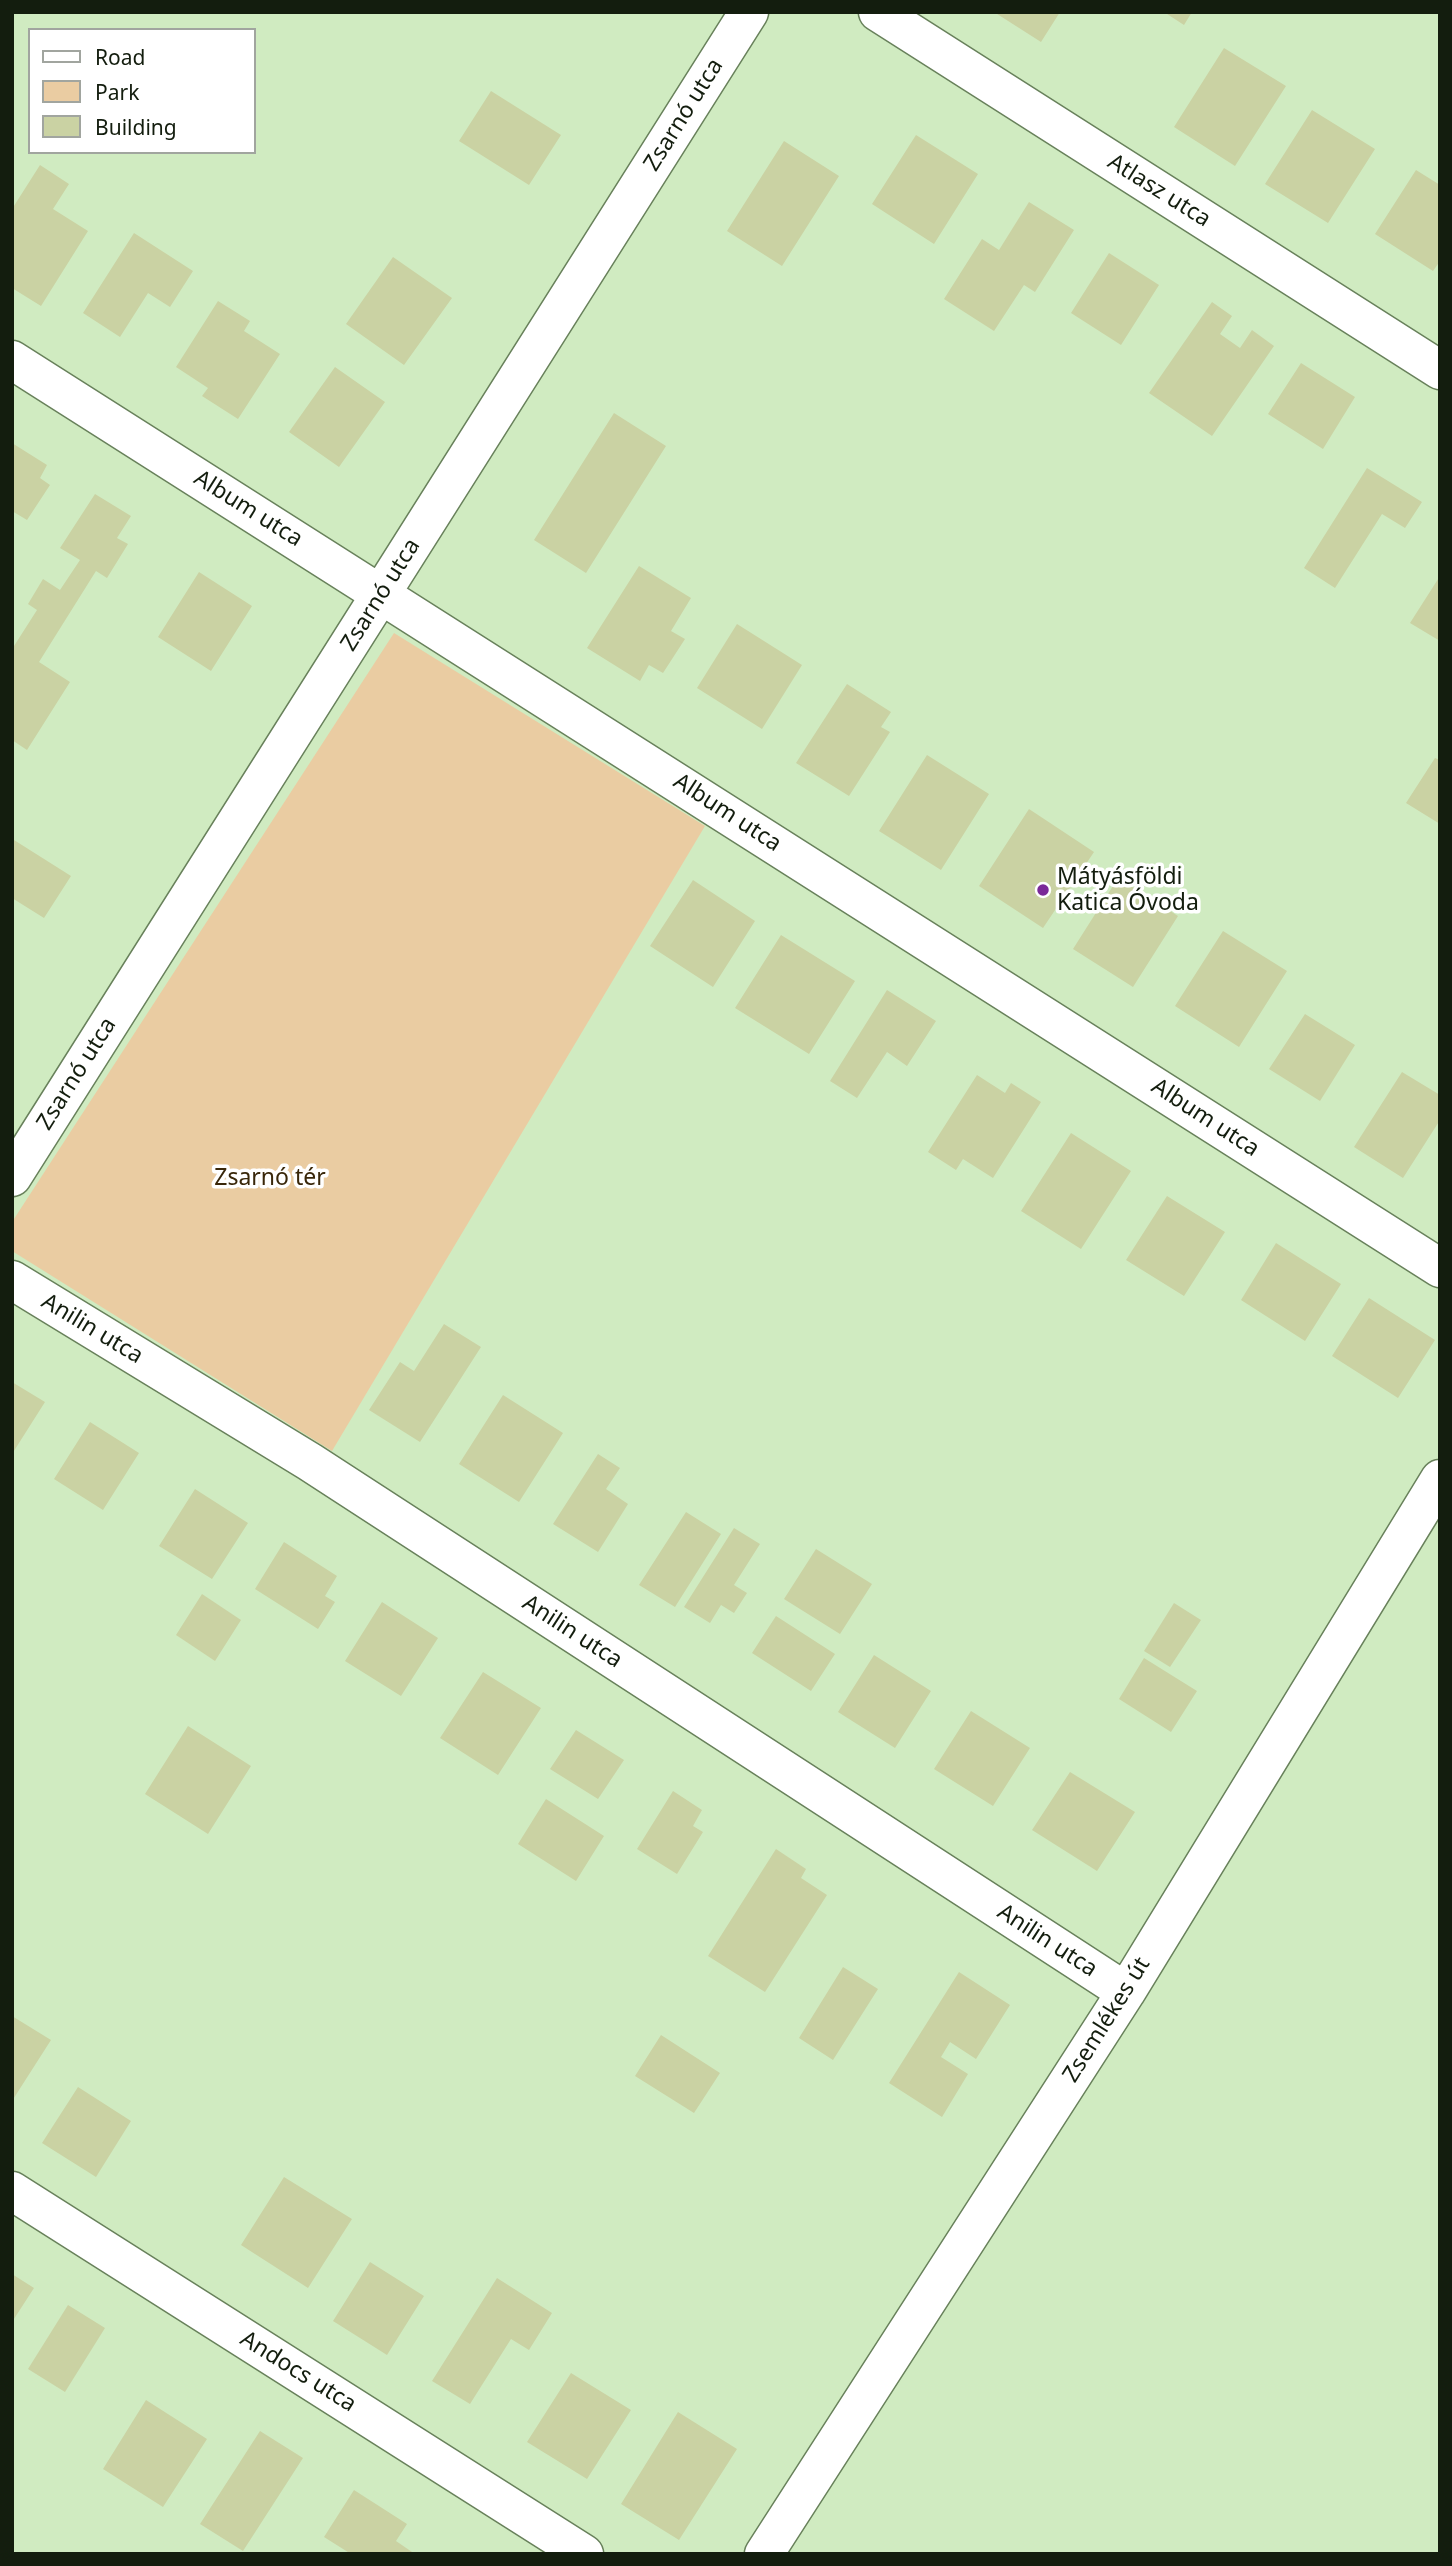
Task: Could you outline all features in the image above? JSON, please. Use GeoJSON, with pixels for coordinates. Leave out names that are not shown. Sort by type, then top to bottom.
{"type":"FeatureCollection","features":[{"type":"Feature","properties":{"kind":"street","name":"Zsarnó utca"},"geometry":{"type":"LineString","coordinates":[[12,1177],[749,12]]}},
{"type":"Feature","properties":{"kind":"street","name":"Atlasz utca"},"geometry":{"type":"LineString","coordinates":[[878,12],[1440,370]]}},
{"type":"Feature","properties":{"kind":"street","name":"Album utca"},"geometry":{"type":"LineString","coordinates":[[12,360],[1440,1268]]}},
{"type":"Feature","properties":{"kind":"street","name":"Anilin utca"},"geometry":{"type":"LineString","coordinates":[[12,1280],[310,1462],[1126,1992]]}},
{"type":"Feature","properties":{"kind":"street","name":"Zsemlékes út"},"geometry":{"type":"LineString","coordinates":[[764,2554],[1126,1992],[1440,1479]]}},
{"type":"Feature","properties":{"kind":"street","name":"Andocs utca"},"geometry":{"type":"LineString","coordinates":[[12,2191],[584,2554]]}},
{"type":"Feature","properties":{"kind":"green space","name":"Zsarnó tér"},"geometry":{"type":"Polygon","coordinates":[[[394,633],[705,826],[332,1451],[12,1251],[12,1222],[394,633]]]}},
{"type":"Feature","properties":{"kind":"building"},"geometry":{"type":"Polygon","coordinates":[[[994,12],[1060,12],[1041,42],[994,12]]]}},
{"type":"Feature","properties":{"kind":"building"},"geometry":{"type":"Polygon","coordinates":[[[1164,12],[1192,12],[1184,25],[1164,12]]]}},
{"type":"Feature","properties":{"kind":"building"},"geometry":{"type":"Polygon","coordinates":[[[1224,48],[1286,86],[1235,166],[1174,127],[1224,48]]]}},
{"type":"Feature","properties":{"kind":"building"},"geometry":{"type":"Polygon","coordinates":[[[491,91],[561,135],[529,185],[459,141],[491,91]]]}},
{"type":"Feature","properties":{"kind":"building"},"geometry":{"type":"Polygon","coordinates":[[[1312,110],[1375,149],[1328,223],[1265,184],[1312,110]]]}},
{"type":"Feature","properties":{"kind":"building"},"geometry":{"type":"Polygon","coordinates":[[[916,135],[978,174],[934,244],[872,204],[916,135]]]}},
{"type":"Feature","properties":{"kind":"building"},"geometry":{"type":"Polygon","coordinates":[[[784,141],[839,176],[782,266],[727,231],[784,141]]]}},
{"type":"Feature","properties":{"kind":"building"},"geometry":{"type":"Polygon","coordinates":[[[40,165],[69,184],[53,209],[88,231],[41,306],[12,288],[12,209],[40,165]]]}},
{"type":"Feature","properties":{"kind":"building"},"geometry":{"type":"Polygon","coordinates":[[[1416,170],[1440,185],[1440,261],[1433,271],[1375,234],[1416,170]]]}},
{"type":"Feature","properties":{"kind":"building"},"geometry":{"type":"Polygon","coordinates":[[[1029,202],[1074,230],[1035,292],[1024,285],[994,331],[944,299],[982,239],[999,250],[1029,202]]]}},
{"type":"Feature","properties":{"kind":"building"},"geometry":{"type":"Polygon","coordinates":[[[134,233],[193,271],[170,307],[148,293],[120,337],[83,313],[134,233]]]}},
{"type":"Feature","properties":{"kind":"building"},"geometry":{"type":"Polygon","coordinates":[[[1109,253],[1159,285],[1121,345],[1071,313],[1109,253]]]}},
{"type":"Feature","properties":{"kind":"building"},"geometry":{"type":"Polygon","coordinates":[[[393,257],[452,298],[404,365],[346,324],[393,257]]]}},
{"type":"Feature","properties":{"kind":"building"},"geometry":{"type":"Polygon","coordinates":[[[218,301],[250,321],[244,331],[280,354],[238,419],[202,396],[208,388],[176,367],[218,301]]]}},
{"type":"Feature","properties":{"kind":"building"},"geometry":{"type":"Polygon","coordinates":[[[1212,302],[1232,316],[1220,334],[1240,348],[1252,330],[1274,346],[1212,436],[1149,393],[1212,302]]]}},
{"type":"Feature","properties":{"kind":"building"},"geometry":{"type":"Polygon","coordinates":[[[1301,363],[1355,397],[1323,449],[1268,414],[1301,363]]]}},
{"type":"Feature","properties":{"kind":"building"},"geometry":{"type":"Polygon","coordinates":[[[335,367],[385,402],[339,467],[289,432],[335,367]]]}},
{"type":"Feature","properties":{"kind":"building"},"geometry":{"type":"Polygon","coordinates":[[[614,413],[666,446],[586,573],[534,540],[614,413]]]}},
{"type":"Feature","properties":{"kind":"building"},"geometry":{"type":"Polygon","coordinates":[[[12,443],[47,465],[40,478],[50,485],[27,520],[12,511],[12,443]]]}},
{"type":"Feature","properties":{"kind":"building"},"geometry":{"type":"Polygon","coordinates":[[[1367,468],[1422,502],[1405,528],[1382,514],[1335,588],[1304,568],[1367,468]]]}},
{"type":"Feature","properties":{"kind":"building"},"geometry":{"type":"Polygon","coordinates":[[[95,494],[131,516],[117,538],[128,544],[107,578],[96,571],[39,662],[70,682],[27,750],[12,740],[12,645],[14,646],[37,610],[28,604],[43,579],[60,590],[80,560],[60,548],[95,494]]]}},
{"type":"Feature","properties":{"kind":"building"},"geometry":{"type":"Polygon","coordinates":[[[639,566],[691,598],[671,631],[685,639],[663,673],[649,665],[640,681],[587,648],[639,566]]]}},
{"type":"Feature","properties":{"kind":"building"},"geometry":{"type":"Polygon","coordinates":[[[199,572],[252,606],[211,671],[158,637],[199,572]]]}},
{"type":"Feature","properties":{"kind":"building"},"geometry":{"type":"Polygon","coordinates":[[[1440,576],[1440,641],[1410,623],[1440,576]]]}},
{"type":"Feature","properties":{"kind":"building"},"geometry":{"type":"Polygon","coordinates":[[[737,624],[802,665],[762,729],[697,688],[737,624]]]}},
{"type":"Feature","properties":{"kind":"building"},"geometry":{"type":"Polygon","coordinates":[[[847,684],[891,712],[881,727],[890,732],[849,796],[796,763],[847,684]]]}},
{"type":"Feature","properties":{"kind":"building"},"geometry":{"type":"Polygon","coordinates":[[[927,755],[989,794],[941,870],[879,831],[927,755]]]}},
{"type":"Feature","properties":{"kind":"building"},"geometry":{"type":"Polygon","coordinates":[[[1435,758],[1440,760],[1440,824],[1406,803],[1435,758]]]}},
{"type":"Feature","properties":{"kind":"building"},"geometry":{"type":"Polygon","coordinates":[[[1029,809],[1094,852],[1043,928],[979,886],[1029,809]]]}},
{"type":"Feature","properties":{"kind":"building"},"geometry":{"type":"Polygon","coordinates":[[[14,840],[71,876],[44,918],[12,898],[14,840]]]}},
{"type":"Feature","properties":{"kind":"building"},"geometry":{"type":"Polygon","coordinates":[[[1118,878],[1178,916],[1133,987],[1073,949],[1118,878]]]}},
{"type":"Feature","properties":{"kind":"building"},"geometry":{"type":"Polygon","coordinates":[[[693,880],[755,921],[713,987],[650,946],[693,880]]]}},
{"type":"Feature","properties":{"kind":"building"},"geometry":{"type":"Polygon","coordinates":[[[1223,931],[1287,971],[1239,1047],[1175,1006],[1223,931]]]}},
{"type":"Feature","properties":{"kind":"building"},"geometry":{"type":"Polygon","coordinates":[[[781,935],[855,981],[809,1054],[735,1008],[781,935]]]}},
{"type":"Feature","properties":{"kind":"building"},"geometry":{"type":"Polygon","coordinates":[[[887,990],[936,1021],[907,1066],[887,1052],[857,1098],[830,1081],[887,990]]]}},
{"type":"Feature","properties":{"kind":"building"},"geometry":{"type":"Polygon","coordinates":[[[1305,1014],[1355,1045],[1320,1101],[1269,1069],[1305,1014]]]}},
{"type":"Feature","properties":{"kind":"building"},"geometry":{"type":"Polygon","coordinates":[[[1402,1072],[1440,1095],[1440,1120],[1403,1178],[1354,1147],[1402,1072]]]}},
{"type":"Feature","properties":{"kind":"building"},"geometry":{"type":"Polygon","coordinates":[[[977,1075],[1005,1093],[1011,1083],[1041,1102],[993,1178],[963,1159],[956,1170],[928,1152],[977,1075]]]}},
{"type":"Feature","properties":{"kind":"building"},"geometry":{"type":"Polygon","coordinates":[[[1071,1133],[1131,1171],[1081,1249],[1021,1211],[1071,1133]]]}},
{"type":"Feature","properties":{"kind":"building"},"geometry":{"type":"Polygon","coordinates":[[[1167,1196],[1225,1232],[1184,1296],[1126,1260],[1167,1196]]]}},
{"type":"Feature","properties":{"kind":"building"},"geometry":{"type":"Polygon","coordinates":[[[1276,1243],[1341,1284],[1305,1341],[1241,1300],[1276,1243]]]}},
{"type":"Feature","properties":{"kind":"building"},"geometry":{"type":"Polygon","coordinates":[[[1369,1298],[1435,1340],[1398,1398],[1332,1356],[1369,1298]]]}},
{"type":"Feature","properties":{"kind":"building"},"geometry":{"type":"Polygon","coordinates":[[[444,1324],[481,1347],[420,1442],[369,1410],[400,1362],[414,1371],[444,1324]]]}},
{"type":"Feature","properties":{"kind":"building"},"geometry":{"type":"Polygon","coordinates":[[[12,1382],[45,1402],[12,1454],[12,1382]]]}},
{"type":"Feature","properties":{"kind":"building"},"geometry":{"type":"Polygon","coordinates":[[[503,1395],[563,1433],[519,1502],[459,1464],[503,1395]]]}},
{"type":"Feature","properties":{"kind":"building"},"geometry":{"type":"Polygon","coordinates":[[[90,1422],[139,1453],[103,1510],[54,1479],[90,1422]]]}},
{"type":"Feature","properties":{"kind":"building"},"geometry":{"type":"Polygon","coordinates":[[[598,1454],[620,1468],[606,1489],[628,1504],[598,1552],[553,1524],[598,1454]]]}},
{"type":"Feature","properties":{"kind":"building"},"geometry":{"type":"Polygon","coordinates":[[[195,1489],[248,1523],[212,1579],[159,1546],[195,1489]]]}},
{"type":"Feature","properties":{"kind":"building"},"geometry":{"type":"Polygon","coordinates":[[[686,1512],[721,1534],[675,1607],[639,1585],[686,1512]]]}},
{"type":"Feature","properties":{"kind":"building"},"geometry":{"type":"Polygon","coordinates":[[[734,1528],[760,1544],[734,1585],[747,1593],[734,1613],[721,1605],[710,1623],[684,1607],[734,1528]]]}},
{"type":"Feature","properties":{"kind":"building"},"geometry":{"type":"Polygon","coordinates":[[[284,1542],[337,1576],[325,1596],[335,1602],[318,1629],[255,1589],[284,1542]]]}},
{"type":"Feature","properties":{"kind":"building"},"geometry":{"type":"Polygon","coordinates":[[[816,1549],[872,1584],[840,1634],[784,1599],[816,1549]]]}},
{"type":"Feature","properties":{"kind":"building"},"geometry":{"type":"Polygon","coordinates":[[[202,1594],[241,1620],[215,1661],[176,1635],[202,1594]]]}},
{"type":"Feature","properties":{"kind":"building"},"geometry":{"type":"Polygon","coordinates":[[[382,1602],[438,1638],[401,1696],[345,1661],[382,1602]]]}},
{"type":"Feature","properties":{"kind":"building"},"geometry":{"type":"Polygon","coordinates":[[[1174,1603],[1201,1620],[1170,1667],[1144,1651],[1174,1603]]]}},
{"type":"Feature","properties":{"kind":"building"},"geometry":{"type":"Polygon","coordinates":[[[776,1616],[835,1654],[811,1691],[752,1653],[776,1616]]]}},
{"type":"Feature","properties":{"kind":"building"},"geometry":{"type":"Polygon","coordinates":[[[874,1655],[931,1691],[895,1748],[838,1712],[874,1655]]]}},
{"type":"Feature","properties":{"kind":"building"},"geometry":{"type":"Polygon","coordinates":[[[1144,1658],[1197,1691],[1171,1732],[1119,1699],[1144,1658]]]}},
{"type":"Feature","properties":{"kind":"building"},"geometry":{"type":"Polygon","coordinates":[[[483,1672],[541,1708],[498,1775],[440,1738],[483,1672]]]}},
{"type":"Feature","properties":{"kind":"building"},"geometry":{"type":"Polygon","coordinates":[[[971,1711],[1030,1748],[993,1806],[934,1769],[971,1711]]]}},
{"type":"Feature","properties":{"kind":"building"},"geometry":{"type":"Polygon","coordinates":[[[188,1726],[251,1766],[208,1834],[145,1794],[188,1726]]]}},
{"type":"Feature","properties":{"kind":"building"},"geometry":{"type":"Polygon","coordinates":[[[576,1730],[624,1760],[598,1799],[550,1769],[576,1730]]]}},
{"type":"Feature","properties":{"kind":"building"},"geometry":{"type":"Polygon","coordinates":[[[1070,1772],[1135,1812],[1097,1871],[1032,1830],[1070,1772]]]}},
{"type":"Feature","properties":{"kind":"building"},"geometry":{"type":"Polygon","coordinates":[[[673,1791],[702,1810],[693,1826],[703,1832],[677,1874],[637,1849],[673,1791]]]}},
{"type":"Feature","properties":{"kind":"building"},"geometry":{"type":"Polygon","coordinates":[[[546,1799],[604,1836],[576,1881],[518,1844],[546,1799]]]}},
{"type":"Feature","properties":{"kind":"building"},"geometry":{"type":"Polygon","coordinates":[[[776,1849],[806,1869],[801,1878],[827,1895],[765,1992],[708,1956],[776,1849]]]}},
{"type":"Feature","properties":{"kind":"building"},"geometry":{"type":"Polygon","coordinates":[[[843,1967],[878,1989],[833,2060],[799,2038],[843,1967]]]}},
{"type":"Feature","properties":{"kind":"building"},"geometry":{"type":"Polygon","coordinates":[[[959,1972],[1010,2005],[976,2059],[950,2042],[941,2057],[968,2074],[942,2117],[889,2083],[959,1972]]]}},
{"type":"Feature","properties":{"kind":"building"},"geometry":{"type":"Polygon","coordinates":[[[12,2016],[51,2040],[12,2101],[12,2016]]]}},
{"type":"Feature","properties":{"kind":"building"},"geometry":{"type":"Polygon","coordinates":[[[661,2035],[720,2073],[694,2113],[635,2076],[661,2035]]]}},
{"type":"Feature","properties":{"kind":"building"},"geometry":{"type":"Polygon","coordinates":[[[78,2087],[131,2121],[96,2177],[42,2143],[78,2087]]]}},
{"type":"Feature","properties":{"kind":"building"},"geometry":{"type":"Polygon","coordinates":[[[284,2177],[352,2219],[308,2288],[241,2245],[284,2177]]]}},
{"type":"Feature","properties":{"kind":"building"},"geometry":{"type":"Polygon","coordinates":[[[370,2262],[424,2296],[387,2355],[333,2321],[370,2262]]]}},
{"type":"Feature","properties":{"kind":"building"},"geometry":{"type":"Polygon","coordinates":[[[12,2274],[34,2288],[12,2322],[12,2274]]]}},
{"type":"Feature","properties":{"kind":"building"},"geometry":{"type":"Polygon","coordinates":[[[497,2278],[552,2313],[529,2350],[511,2339],[470,2404],[432,2381],[497,2278]]]}},
{"type":"Feature","properties":{"kind":"building"},"geometry":{"type":"Polygon","coordinates":[[[68,2305],[105,2328],[65,2392],[28,2369],[68,2305]]]}},
{"type":"Feature","properties":{"kind":"building"},"geometry":{"type":"Polygon","coordinates":[[[571,2373],[631,2410],[587,2479],[527,2442],[571,2373]]]}},
{"type":"Feature","properties":{"kind":"building"},"geometry":{"type":"Polygon","coordinates":[[[146,2400],[207,2439],[163,2507],[103,2469],[146,2400]]]}},
{"type":"Feature","properties":{"kind":"building"},"geometry":{"type":"Polygon","coordinates":[[[678,2412],[737,2449],[679,2540],[621,2504],[678,2412]]]}},
{"type":"Feature","properties":{"kind":"building"},"geometry":{"type":"Polygon","coordinates":[[[260,2431],[303,2458],[243,2551],[200,2524],[260,2431]]]}},
{"type":"Feature","properties":{"kind":"building"},"geometry":{"type":"Polygon","coordinates":[[[354,2490],[407,2524],[396,2541],[415,2554],[351,2554],[324,2537],[354,2490]]]}},
{"type":"Feature","properties":{"kind":"place","name":"Mátyásföldi Katica Óvoda"},"geometry":{"type":"Point","coordinates":[1043,890]}}]}
